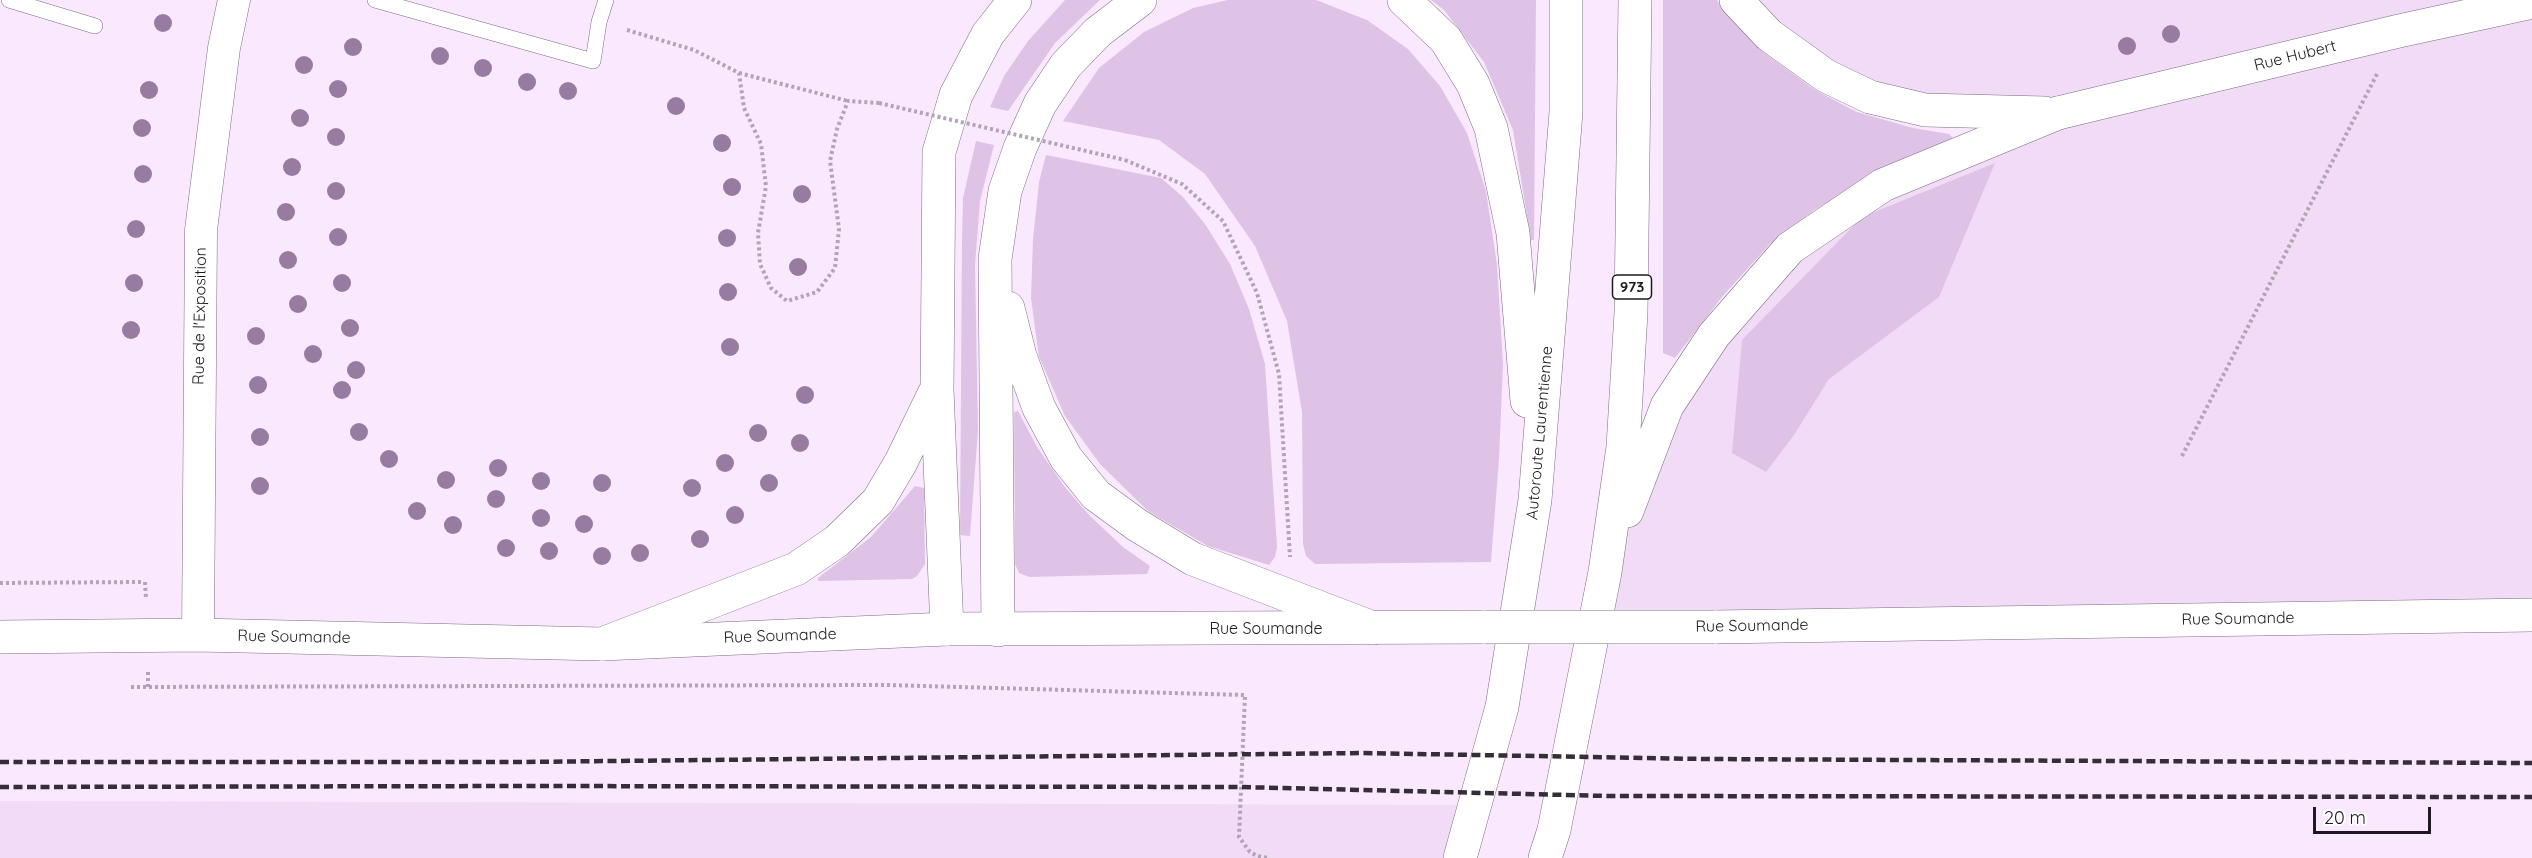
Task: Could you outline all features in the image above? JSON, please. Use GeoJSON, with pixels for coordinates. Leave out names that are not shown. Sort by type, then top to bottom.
{"type":"FeatureCollection","features":[{"type":"Feature","properties":{"kind":"main road"},"geometry":{"type":"LineString","coordinates":[[946,629],[937,390],[939,152],[956,95],[988,34],[1015,0]]}},
{"type":"Feature","properties":{"kind":"main road"},"geometry":{"type":"LineString","coordinates":[[998,630],[995,259],[1005,191],[1020,148],[1040,104],[1066,65],[1098,32],[1140,0]]}},
{"type":"Feature","properties":{"kind":"main road"},"geometry":{"type":"LineString","coordinates":[[1404,0],[1446,40],[1473,84],[1491,128],[1513,233],[1535,500]]}},
{"type":"Feature","properties":{"kind":"main road","name":"Autoroute Laurentienne"},"geometry":{"type":"LineString","coordinates":[[1460,858],[1502,707],[1535,500],[1566,112],[1566,0]]}},
{"type":"Feature","properties":{"kind":"main road","name":"973"},"geometry":{"type":"LineString","coordinates":[[1545,858],[1554,830],[1605,572],[1623,447],[1632,313],[1635,0]]}},
{"type":"Feature","properties":{"kind":"main road"},"geometry":{"type":"LineString","coordinates":[[1736,0],[1769,35],[1826,76],[1870,97],[1925,110],[2058,114]]}},
{"type":"Feature","properties":{"kind":"main road","name":"Rue Hubert"},"geometry":{"type":"LineString","coordinates":[[2058,114],[2399,31],[2532,2]]}},
{"type":"Feature","properties":{"kind":"main road"},"geometry":{"type":"LineString","coordinates":[[1605,572],[1666,406],[1714,335],[1790,248],[1883,185],[2058,114]]}},
{"type":"Feature","properties":{"kind":"main road"},"geometry":{"type":"LineString","coordinates":[[995,259],[1020,356],[1038,408],[1066,458],[1096,495],[1137,525],[1193,559],[1373,628]]}},
{"type":"Feature","properties":{"kind":"main road"},"geometry":{"type":"LineString","coordinates":[[602,644],[796,569],[837,541],[878,501],[901,462],[937,390]]}},
{"type":"Feature","properties":{"kind":"main road","name":"Rue Soumande"},"geometry":{"type":"LineString","coordinates":[[0,637],[198,635],[602,644],[946,629],[1714,627],[2532,615]]}},
{"type":"Feature","properties":{"kind":"street","name":"Rue de l'Exposition"},"geometry":{"type":"LineString","coordinates":[[198,635],[201,230],[225,48],[234,0]]}},
{"type":"Feature","properties":{"kind":"lane"},"geometry":{"type":"LineString","coordinates":[[9,0],[95,26]]}},
{"type":"Feature","properties":{"kind":"lane"},"geometry":{"type":"LineString","coordinates":[[375,0],[593,60],[599,22],[606,0]]}},
{"type":"Feature","properties":{"kind":"path"},"geometry":{"type":"LineString","coordinates":[[599,22],[694,50],[739,74],[848,101],[879,103],[1125,160],[1182,184],[1223,221],[1257,293],[1279,374],[1290,562]]}},
{"type":"Feature","properties":{"kind":"path"},"geometry":{"type":"LineString","coordinates":[[2182,456],[2399,31]]}},
{"type":"Feature","properties":{"kind":"path"},"geometry":{"type":"LineString","coordinates":[[739,74],[744,108],[761,144],[766,186],[758,233],[760,264],[771,288],[787,301],[817,292],[835,268],[840,229],[830,161],[837,129],[848,101]]}},
{"type":"Feature","properties":{"kind":"path"},"geometry":{"type":"LineString","coordinates":[[0,583],[142,582]]}},
{"type":"Feature","properties":{"kind":"path"},"geometry":{"type":"LineString","coordinates":[[131,687],[886,685],[1245,695],[1239,837],[1250,852],[1269,858]]}},
{"type":"Feature","properties":{"kind":"shaded area"},"geometry":{"type":"Polygon","coordinates":[[[1065,0],[1100,0],[1055,43],[1008,111],[990,107],[1004,76],[1028,41],[1065,0]]]}},
{"type":"Feature","properties":{"kind":"shaded area"},"geometry":{"type":"Polygon","coordinates":[[[1228,0],[1316,0],[1367,20],[1408,49],[1440,86],[1467,133],[1486,191],[1497,265],[1503,364],[1491,562],[1315,564],[1306,556],[1303,544],[1302,412],[1287,321],[1255,246],[1205,174],[1159,140],[1063,121],[1099,68],[1144,32],[1193,8],[1228,0]]]}},
{"type":"Feature","properties":{"kind":"shaded area"},"geometry":{"type":"Polygon","coordinates":[[[1431,0],[1536,0],[1534,240],[1531,240],[1513,130],[1484,62],[1444,10],[1431,0]]]}},
{"type":"Feature","properties":{"kind":"shaded area"},"geometry":{"type":"Polygon","coordinates":[[[1663,0],[1717,0],[1724,11],[1763,52],[1815,90],[1857,112],[1913,128],[1949,134],[1953,138],[1950,144],[1880,174],[1816,209],[1770,244],[1722,297],[1675,358],[1663,353],[1663,0]]]}},
{"type":"Feature","properties":{"kind":"shaded area"},"geometry":{"type":"Polygon","coordinates":[[[1736,0],[2532,0],[2532,615],[1604,626],[1605,572],[1667,406],[1790,248],[2057,114],[1870,97],[1736,0]]]}},
{"type":"Feature","properties":{"kind":"shaded area"},"geometry":{"type":"Polygon","coordinates":[[[976,141],[994,145],[980,201],[975,265],[978,430],[970,536],[960,535],[962,239],[963,198],[976,141]]]}},
{"type":"Feature","properties":{"kind":"shaded area"},"geometry":{"type":"Polygon","coordinates":[[[1046,155],[1161,178],[1183,197],[1205,224],[1230,264],[1249,309],[1265,364],[1277,547],[1275,557],[1269,565],[1208,546],[1149,512],[1100,464],[1065,416],[1039,357],[1031,298],[1033,239],[1039,182],[1046,155]]]}},
{"type":"Feature","properties":{"kind":"shaded area"},"geometry":{"type":"Polygon","coordinates":[[[1995,163],[1939,297],[1829,379],[1794,435],[1766,472],[1732,453],[1742,340],[1862,217],[1995,163]]]}},
{"type":"Feature","properties":{"kind":"shaded area"},"geometry":{"type":"Polygon","coordinates":[[[1018,411],[1037,447],[1064,486],[1089,515],[1123,547],[1150,566],[1147,574],[1029,577],[1019,573],[1015,564],[1014,412],[1018,411]]]}},
{"type":"Feature","properties":{"kind":"shaded area"},"geometry":{"type":"Polygon","coordinates":[[[915,486],[924,488],[925,564],[917,576],[912,579],[818,581],[818,578],[871,537],[915,486]]]}},
{"type":"Feature","properties":{"kind":"shaded area"},"geometry":{"type":"Polygon","coordinates":[[[0,801],[1475,805],[1460,858],[0,858],[0,801]]]}},
{"type":"Feature","properties":{"kind":"railway"},"geometry":{"type":"LineString","coordinates":[[0,762],[521,762],[1362,753],[1704,759],[2532,763]]}},
{"type":"Feature","properties":{"kind":"railway"},"geometry":{"type":"LineString","coordinates":[[0,787],[1240,787],[1608,796],[2532,797]]}}]}
